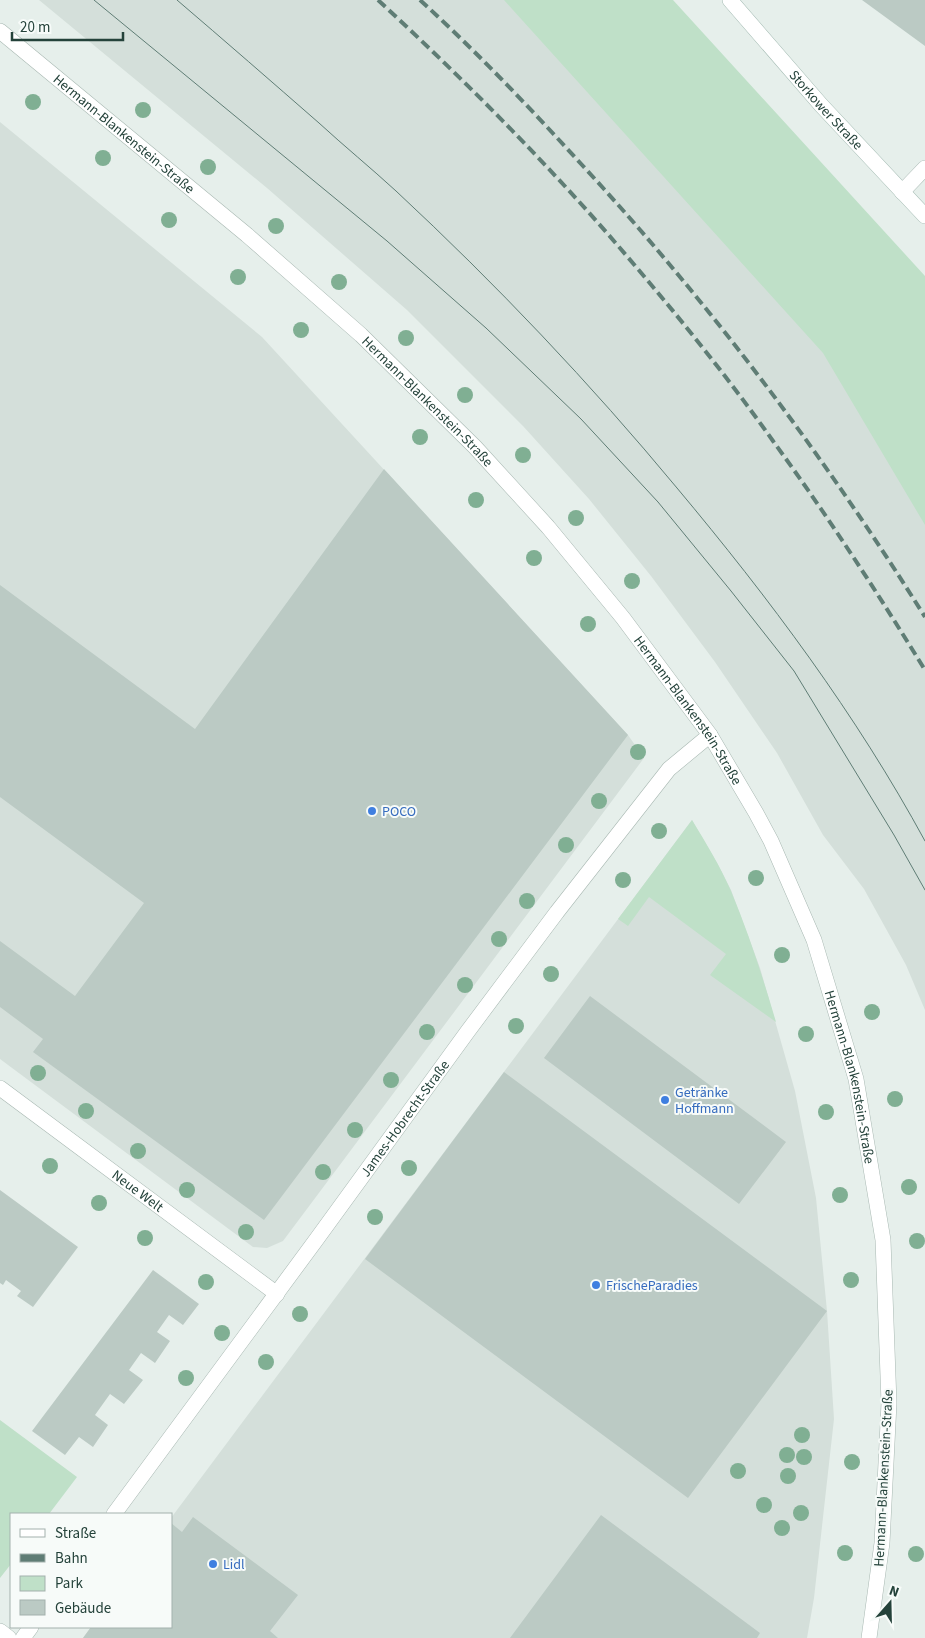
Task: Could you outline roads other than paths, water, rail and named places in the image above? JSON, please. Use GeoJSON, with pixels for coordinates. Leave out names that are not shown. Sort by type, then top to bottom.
{"type":"FeatureCollection","features":[{"type":"Feature","properties":{"kind":"street","name":"Storkower Straße"},"geometry":{"type":"LineString","coordinates":[[730,0],[821,105],[925,216]]}},
{"type":"Feature","properties":{"kind":"street","name":"Hermann-Blankenstein-Straße"},"geometry":{"type":"LineString","coordinates":[[0,32],[247,236],[361,335],[475,447],[548,527],[623,618],[710,735],[756,812],[814,940],[856,1079],[883,1240],[889,1380],[882,1543],[869,1638]]}},
{"type":"Feature","properties":{"kind":"street"},"geometry":{"type":"LineString","coordinates":[[902,192],[925,168]]}},
{"type":"Feature","properties":{"kind":"street","name":"James-Hobrecht-Straße"},"geometry":{"type":"LineString","coordinates":[[115,1513],[277,1294],[468,1030],[563,904],[669,769],[710,735]]}},
{"type":"Feature","properties":{"kind":"street","name":"Neue Welt"},"geometry":{"type":"LineString","coordinates":[[0,1088],[277,1294]]}},
{"type":"Feature","properties":{"kind":"street"},"geometry":{"type":"LineString","coordinates":[[23,1638],[31,1628]]}},
{"type":"Feature","properties":{"kind":"street"},"geometry":{"type":"LineString","coordinates":[[0,1631],[9,1638]]}},
{"type":"Feature","properties":{"kind":"tram line"},"geometry":{"type":"LineString","coordinates":[[94,0],[387,241],[486,328],[581,419],[658,502],[794,671],[894,835],[925,890]]}},
{"type":"Feature","properties":{"kind":"tram line"},"geometry":{"type":"LineString","coordinates":[[177,0],[377,174],[433,226],[506,298],[610,410],[745,572],[810,658],[870,748],[925,841]]}},
{"type":"Feature","properties":{"kind":"railway"},"geometry":{"type":"LineString","coordinates":[[378,0],[467,85],[524,143],[580,202],[672,309],[754,414],[813,497],[925,670]]}},
{"type":"Feature","properties":{"kind":"railway"},"geometry":{"type":"LineString","coordinates":[[420,0],[483,60],[544,123],[676,273],[721,328],[807,441],[887,557],[925,617]]}},
{"type":"Feature","properties":{"kind":"place","name":"POCO"},"geometry":{"type":"Point","coordinates":[372,811]}},
{"type":"Feature","properties":{"kind":"place","name":"Getränke Hoffmann"},"geometry":{"type":"Point","coordinates":[665,1100]}},
{"type":"Feature","properties":{"kind":"place","name":"FrischeParadies"},"geometry":{"type":"Point","coordinates":[596,1285]}},
{"type":"Feature","properties":{"kind":"place","name":"Lidl"},"geometry":{"type":"Point","coordinates":[213,1564]}}]}
